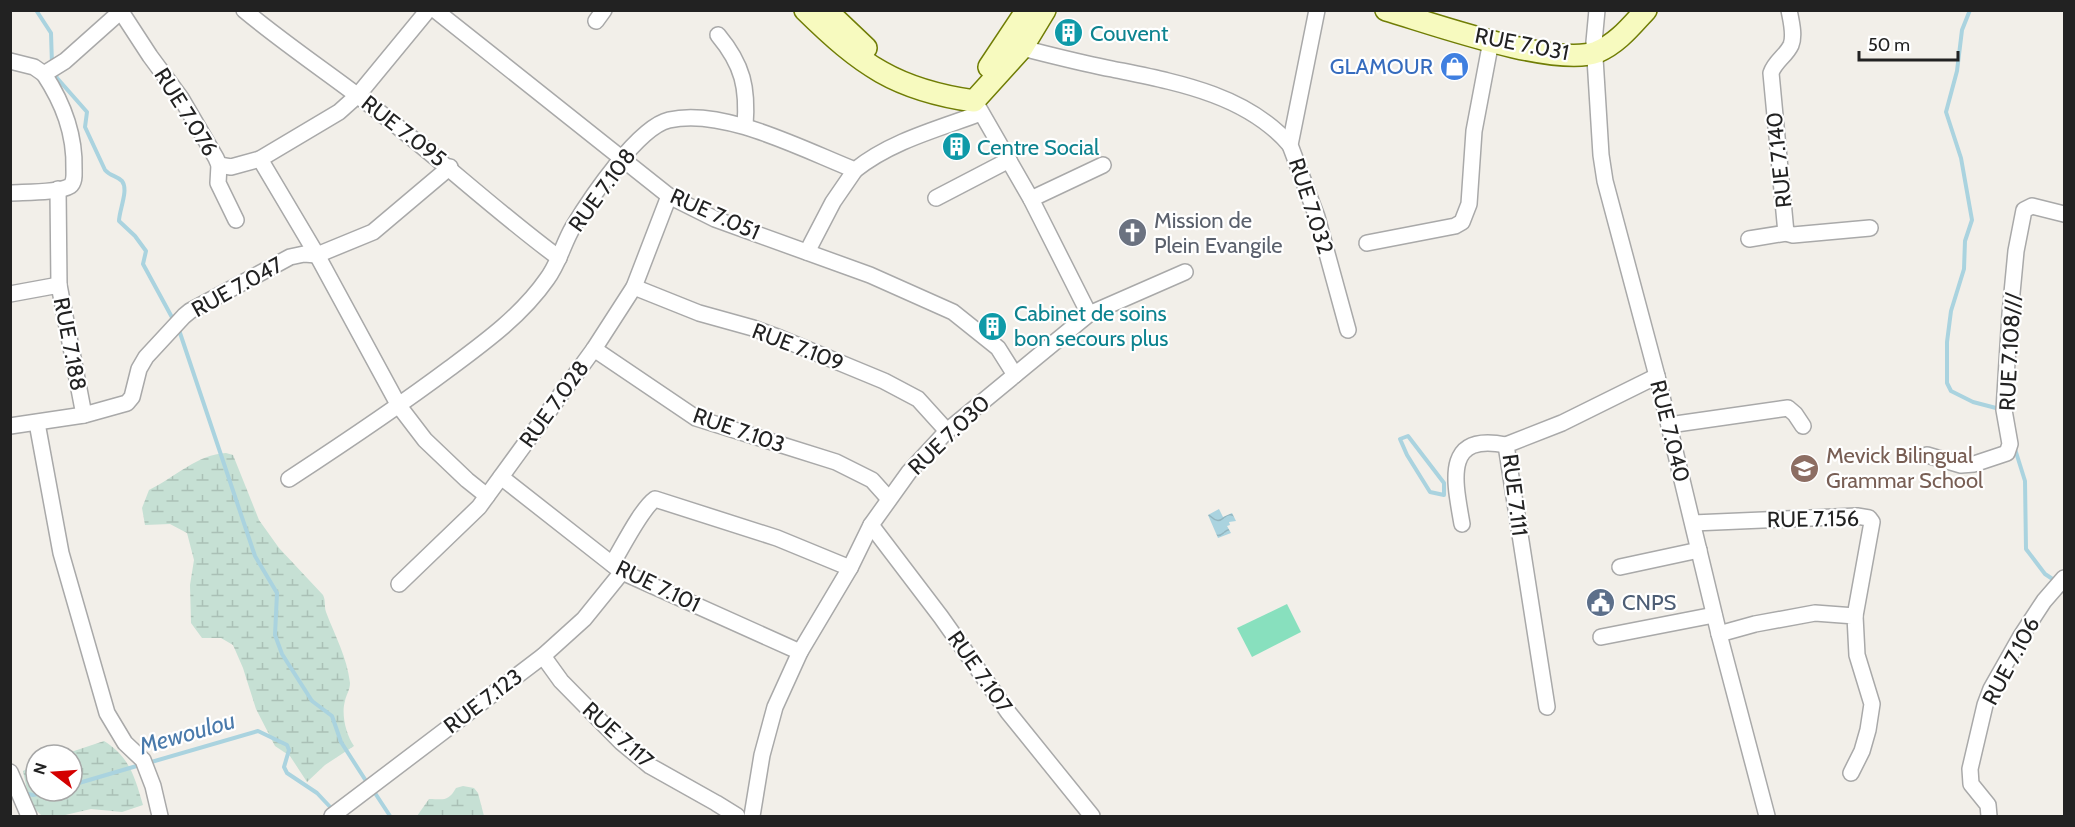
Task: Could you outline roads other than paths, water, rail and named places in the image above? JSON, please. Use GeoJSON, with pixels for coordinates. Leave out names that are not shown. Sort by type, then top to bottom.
{"type":"FeatureCollection","features":[{"type":"Feature","properties":{"kind":"main road"},"geometry":{"type":"LineString","coordinates":[[805,10],[831,36],[872,68],[888,77],[941,97],[974,102]]}},
{"type":"Feature","properties":{"kind":"main road"},"geometry":{"type":"LineString","coordinates":[[826,10],[872,53],[891,66],[974,102]]}},
{"type":"Feature","properties":{"kind":"main road"},"geometry":{"type":"LineString","coordinates":[[974,102],[993,63],[1027,10]]}},
{"type":"Feature","properties":{"kind":"main road"},"geometry":{"type":"LineString","coordinates":[[974,102],[1022,48],[1045,10]]}},
{"type":"Feature","properties":{"kind":"main road","name":"RUE 7.031"},"geometry":{"type":"LineString","coordinates":[[1386,10],[1491,41],[1557,54],[1580,55],[1621,38],[1646,10]]}},
{"type":"Feature","properties":{"kind":"main road","name":"RUE 7.031"},"geometry":{"type":"LineString","coordinates":[[1429,10],[1530,37],[1595,47]]}},
{"type":"Feature","properties":{"kind":"main road","name":"RUE 7.031"},"geometry":{"type":"LineString","coordinates":[[1595,47],[1629,10]]}},
{"type":"Feature","properties":{"kind":"street","name":"RUE 7.095"},"geometry":{"type":"LineString","coordinates":[[244,10],[450,167],[524,232],[559,258]]}},
{"type":"Feature","properties":{"kind":"street"},"geometry":{"type":"LineString","coordinates":[[219,165],[231,166],[260,159],[339,112],[358,95],[428,10]]}},
{"type":"Feature","properties":{"kind":"street","name":"RUE 7.051"},"geometry":{"type":"LineString","coordinates":[[435,10],[669,196],[715,219],[903,288],[952,312],[998,348],[1015,375]]}},
{"type":"Feature","properties":{"kind":"street","name":"RUE 7.032"},"geometry":{"type":"LineString","coordinates":[[1317,10],[1290,146],[1317,217],[1348,330]]}},
{"type":"Feature","properties":{"kind":"street","name":"RUE 7.040"},"geometry":{"type":"LineString","coordinates":[[1597,10],[1595,47],[1601,155],[1605,181],[1657,376],[1714,615],[1766,814]]}},
{"type":"Feature","properties":{"kind":"street","name":"RUE 7.140"},"geometry":{"type":"LineString","coordinates":[[1789,10],[1793,31],[1791,44],[1774,65],[1771,73],[1786,233],[1793,235],[1870,228]]}},
{"type":"Feature","properties":{"kind":"street"},"geometry":{"type":"LineString","coordinates":[[44,74],[65,61],[120,11]]}},
{"type":"Feature","properties":{"kind":"street","name":"RUE 7.076"},"geometry":{"type":"LineString","coordinates":[[120,11],[181,98],[219,165],[218,183],[236,220]]}},
{"type":"Feature","properties":{"kind":"street"},"geometry":{"type":"LineString","coordinates":[[718,35],[731,51],[744,80],[747,103],[745,126]]}},
{"type":"Feature","properties":{"kind":"street"},"geometry":{"type":"LineString","coordinates":[[1367,243],[1455,226],[1462,222],[1469,204],[1474,131],[1491,41]]}},
{"type":"Feature","properties":{"kind":"street"},"geometry":{"type":"LineString","coordinates":[[1022,48],[1159,78],[1204,91],[1242,107],[1264,120],[1290,146]]}},
{"type":"Feature","properties":{"kind":"street"},"geometry":{"type":"LineString","coordinates":[[10,61],[34,67],[44,74],[68,118],[74,150],[74,180],[70,186],[10,193]]}},
{"type":"Feature","properties":{"kind":"street"},"geometry":{"type":"LineString","coordinates":[[807,252],[833,202],[855,170],[869,159],[974,102],[1032,199],[1089,314]]}},
{"type":"Feature","properties":{"kind":"street","name":"RUE 7.108"},"geometry":{"type":"LineString","coordinates":[[289,479],[399,406],[505,325],[535,296],[550,276],[573,227],[621,159],[640,138],[667,120],[691,118],[719,120],[745,126],[855,170]]}},
{"type":"Feature","properties":{"kind":"street"},"geometry":{"type":"LineString","coordinates":[[260,159],[317,255],[399,406],[425,440],[487,496]]}},
{"type":"Feature","properties":{"kind":"street"},"geometry":{"type":"LineString","coordinates":[[936,198],[1009,160]]}},
{"type":"Feature","properties":{"kind":"street"},"geometry":{"type":"LineString","coordinates":[[1032,199],[1103,165]]}},
{"type":"Feature","properties":{"kind":"street","name":"RUE 7.047"},"geometry":{"type":"LineString","coordinates":[[10,426],[84,415],[127,403],[132,397],[139,369],[146,357],[190,311],[290,257],[317,255],[373,232],[450,167]]}},
{"type":"Feature","properties":{"kind":"street"},"geometry":{"type":"LineString","coordinates":[[58,189],[59,285]]}},
{"type":"Feature","properties":{"kind":"street","name":"RUE 7.028"},"geometry":{"type":"LineString","coordinates":[[399,584],[479,507],[594,349],[634,287],[669,196]]}},
{"type":"Feature","properties":{"kind":"street","name":"RUE 7.108///"},"geometry":{"type":"LineString","coordinates":[[1927,454],[1960,465],[1974,464],[2007,453],[2010,444],[2004,410],[2010,314],[2016,251],[2024,210],[2032,206],[2064,214]]}},
{"type":"Feature","properties":{"kind":"street"},"geometry":{"type":"LineString","coordinates":[[1749,238],[1786,233]]}},
{"type":"Feature","properties":{"kind":"street","name":"RUE 7.030"},"geometry":{"type":"LineString","coordinates":[[752,816],[762,755],[775,707],[800,652],[850,568],[871,525],[909,472],[947,431],[1089,314],[1185,272]]}},
{"type":"Feature","properties":{"kind":"street","name":"RUE 7.188"},"geometry":{"type":"LineString","coordinates":[[10,294],[59,285],[84,415]]}},
{"type":"Feature","properties":{"kind":"street","name":"RUE 7.109"},"geometry":{"type":"LineString","coordinates":[[634,287],[699,313],[780,338],[884,381],[918,399],[947,431]]}},
{"type":"Feature","properties":{"kind":"street","name":"RUE 7.103"},"geometry":{"type":"LineString","coordinates":[[594,349],[696,418],[836,462],[872,480],[890,499]]}},
{"type":"Feature","properties":{"kind":"street","name":"RUE 7.111"},"geometry":{"type":"LineString","coordinates":[[1547,707],[1506,445],[1562,423],[1657,376]]}},
{"type":"Feature","properties":{"kind":"street"},"geometry":{"type":"LineString","coordinates":[[1669,425],[1788,408],[1803,426]]}},
{"type":"Feature","properties":{"kind":"street"},"geometry":{"type":"LineString","coordinates":[[37,423],[61,553],[106,713],[125,743],[143,760],[153,786],[160,816]]}},
{"type":"Feature","properties":{"kind":"street"},"geometry":{"type":"LineString","coordinates":[[1462,524],[1456,472],[1461,452],[1468,447],[1482,444],[1506,445]]}},
{"type":"Feature","properties":{"kind":"street","name":"RUE 7.101"},"geometry":{"type":"LineString","coordinates":[[501,477],[617,568],[800,652]]}},
{"type":"Feature","properties":{"kind":"street","name":"RUE 7.123"},"geometry":{"type":"LineString","coordinates":[[332,816],[543,656],[584,619],[617,568],[636,523],[655,499],[777,537],[850,568]]}},
{"type":"Feature","properties":{"kind":"street","name":"RUE 7.156"},"geometry":{"type":"LineString","coordinates":[[1693,523],[1857,516],[1869,518],[1872,522],[1855,616]]}},
{"type":"Feature","properties":{"kind":"street","name":"RUE 7.107"},"geometry":{"type":"LineString","coordinates":[[871,525],[942,617],[1008,712],[1092,816]]}},
{"type":"Feature","properties":{"kind":"street"},"geometry":{"type":"LineString","coordinates":[[1620,567],[1699,550]]}},
{"type":"Feature","properties":{"kind":"street","name":"RUE 7.106"},"geometry":{"type":"LineString","coordinates":[[1989,816],[1988,805],[1971,784],[1970,769],[1985,705],[1991,689],[2021,636],[2044,601],[2064,578]]}},
{"type":"Feature","properties":{"kind":"street"},"geometry":{"type":"LineString","coordinates":[[1719,634],[1755,624],[1815,613],[1855,616],[1857,655],[1872,704],[1862,751],[1851,773]]}},
{"type":"Feature","properties":{"kind":"street"},"geometry":{"type":"LineString","coordinates":[[1600,637],[1714,615]]}},
{"type":"Feature","properties":{"kind":"street","name":"RUE 7.117"},"geometry":{"type":"LineString","coordinates":[[543,656],[561,681],[621,742],[650,766],[737,816]]}},
{"type":"Feature","properties":{"kind":"street"},"geometry":{"type":"LineString","coordinates":[[11,773],[29,816]]}},
{"type":"Feature","properties":{"kind":"street"},"geometry":{"type":"LineString","coordinates":[[1750,816],[1766,814]]}},
{"type":"Feature","properties":{"kind":"water"},"geometry":{"type":"Polygon","coordinates":[[[1219,509],[1223,517],[1232,513],[1236,521],[1229,522],[1230,525],[1227,526],[1231,533],[1218,538],[1208,515],[1219,509]]]}},
{"type":"Feature","properties":{"kind":"waterway"},"geometry":{"type":"LineString","coordinates":[[36,10],[51,33],[52,65]]}},
{"type":"Feature","properties":{"kind":"waterway"},"geometry":{"type":"LineString","coordinates":[[1970,10],[1962,30],[1957,71],[1946,112],[1961,158],[1972,220],[1965,241],[1964,269],[1951,311],[1947,342],[1947,383],[1951,391],[1999,411]]}},
{"type":"Feature","properties":{"kind":"waterway"},"geometry":{"type":"LineString","coordinates":[[54,72],[87,112],[85,127],[105,170],[120,179],[124,185],[119,221],[135,236],[146,251],[143,264],[174,321]]}},
{"type":"Feature","properties":{"kind":"waterway"},"geometry":{"type":"LineString","coordinates":[[178,327],[255,556],[277,593],[275,635],[282,654],[312,701],[332,716],[341,742],[368,784]]}},
{"type":"Feature","properties":{"kind":"waterway"},"geometry":{"type":"LineString","coordinates":[[1408,436],[1444,483],[1444,495],[1430,492],[1407,455],[1400,439],[1408,436]]}},
{"type":"Feature","properties":{"kind":"waterway"},"geometry":{"type":"LineString","coordinates":[[2015,449],[2025,481],[2026,549],[2045,574],[2057,582]]}},
{"type":"Feature","properties":{"kind":"waterway","name":"Mewoulou"},"geometry":{"type":"LineString","coordinates":[[148,763],[258,731],[287,745],[289,750],[284,767],[287,773],[317,793],[333,810]]}},
{"type":"Feature","properties":{"kind":"waterway","name":"Mewoulou"},"geometry":{"type":"LineString","coordinates":[[84,781],[140,765]]}},
{"type":"Feature","properties":{"kind":"waterway"},"geometry":{"type":"LineString","coordinates":[[373,790],[390,816]]}},
{"type":"Feature","properties":{"kind":"place","name":"Couvent"},"geometry":{"type":"Point","coordinates":[1069,33]}},
{"type":"Feature","properties":{"kind":"place","name":"GLAMOUR"},"geometry":{"type":"Point","coordinates":[1454,66]}},
{"type":"Feature","properties":{"kind":"place","name":"Centre Social"},"geometry":{"type":"Point","coordinates":[956,147]}},
{"type":"Feature","properties":{"kind":"place","name":"Mission de Plein Evangile"},"geometry":{"type":"Point","coordinates":[1133,233]}},
{"type":"Feature","properties":{"kind":"place","name":"Cabinet de soins bon secours plus"},"geometry":{"type":"Point","coordinates":[993,326]}},
{"type":"Feature","properties":{"kind":"place","name":"Mevick Bilingual Grammar School"},"geometry":{"type":"Point","coordinates":[1805,468]}},
{"type":"Feature","properties":{"kind":"place","name":"CNPS"},"geometry":{"type":"Point","coordinates":[1601,602]}}]}
